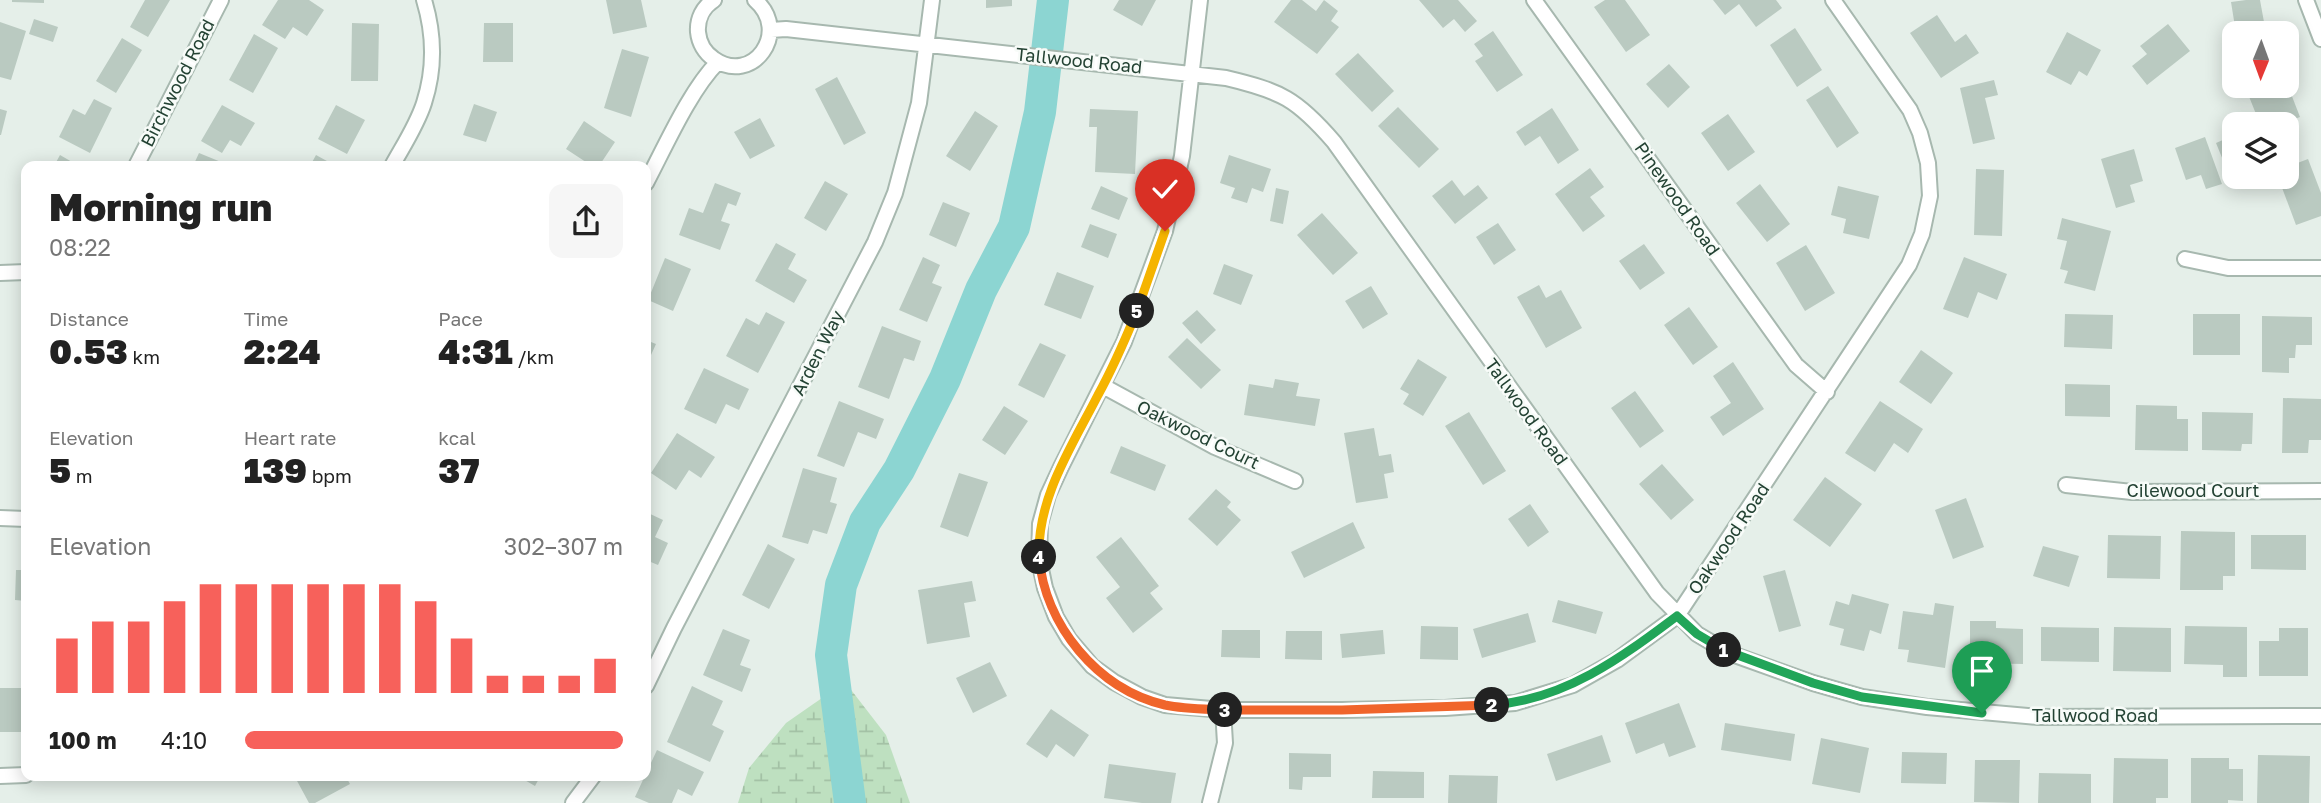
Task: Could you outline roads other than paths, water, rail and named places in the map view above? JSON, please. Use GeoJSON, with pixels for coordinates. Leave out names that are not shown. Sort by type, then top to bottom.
{"type":"FeatureCollection","features":[{"type":"Feature","properties":{"kind":"street","name":"Birchwood Road"},"geometry":{"type":"LineString","coordinates":[[139,161],[221,0]]}},
{"type":"Feature","properties":{"kind":"street"},"geometry":{"type":"LineString","coordinates":[[395,161],[424,103],[433,47],[424,0]]}},
{"type":"Feature","properties":{"kind":"street"},"geometry":{"type":"LineString","coordinates":[[714,0],[702,12],[698,35],[701,46],[709,56],[729,66],[752,61],[762,53],[768,43],[771,30],[769,18],[755,0]]}},
{"type":"Feature","properties":{"kind":"street","name":"Arden Way"},"geometry":{"type":"LineString","coordinates":[[651,676],[875,242],[895,193],[919,103],[932,0]]}},
{"type":"Feature","properties":{"kind":"street","name":"Oakwood Road"},"geometry":{"type":"LineString","coordinates":[[1200,0],[1182,156],[1165,231],[1141,301],[1103,386],[1052,486],[1040,524],[1039,561],[1045,588],[1056,617],[1069,639],[1092,666],[1142,697],[1165,705],[1223,710],[1445,708],[1515,703],[1573,685],[1617,660],[1677,616],[1909,265],[1922,234],[1930,196],[1928,163],[1920,133],[1910,110],[1833,0]]}},
{"type":"Feature","properties":{"kind":"street","name":"Pinewood Road"},"geometry":{"type":"LineString","coordinates":[[1534,0],[1796,365],[1827,392]]}},
{"type":"Feature","properties":{"kind":"street"},"geometry":{"type":"LineString","coordinates":[[2305,0],[2321,39]]}},
{"type":"Feature","properties":{"kind":"street","name":"Tallwood Road"},"geometry":{"type":"LineString","coordinates":[[771,30],[786,29],[1226,78],[1264,87],[1294,102],[1315,120],[1334,142],[1657,593],[1697,634],[1728,653],[1862,697],[1927,708],[2038,717],[2321,716]]}},
{"type":"Feature","properties":{"kind":"street"},"geometry":{"type":"LineString","coordinates":[[651,174],[695,92],[718,62]]}},
{"type":"Feature","properties":{"kind":"street"},"geometry":{"type":"LineString","coordinates":[[2185,259],[2228,268],[2321,268]]}},
{"type":"Feature","properties":{"kind":"street"},"geometry":{"type":"LineString","coordinates":[[0,273],[21,272]]}},
{"type":"Feature","properties":{"kind":"street","name":"Oakwood Court"},"geometry":{"type":"LineString","coordinates":[[1103,386],[1215,447],[1295,481]]}},
{"type":"Feature","properties":{"kind":"street","name":"Cilewood Court"},"geometry":{"type":"LineString","coordinates":[[2066,485],[2132,492],[2321,491]]}},
{"type":"Feature","properties":{"kind":"street"},"geometry":{"type":"LineString","coordinates":[[0,518],[21,519]]}},
{"type":"Feature","properties":{"kind":"street"},"geometry":{"type":"LineString","coordinates":[[1210,803],[1225,743],[1223,710]]}},
{"type":"Feature","properties":{"kind":"street"},"geometry":{"type":"LineString","coordinates":[[0,776],[21,775]]}},
{"type":"Feature","properties":{"kind":"street"},"geometry":{"type":"LineString","coordinates":[[573,803],[590,781]]}},
{"type":"Feature","properties":{"kind":"waterway"},"geometry":{"type":"LineString","coordinates":[[850,803],[831,655],[841,585],[865,522],[899,470],[945,379],[981,290],[1014,227],[1040,112],[1053,0]]}}]}
